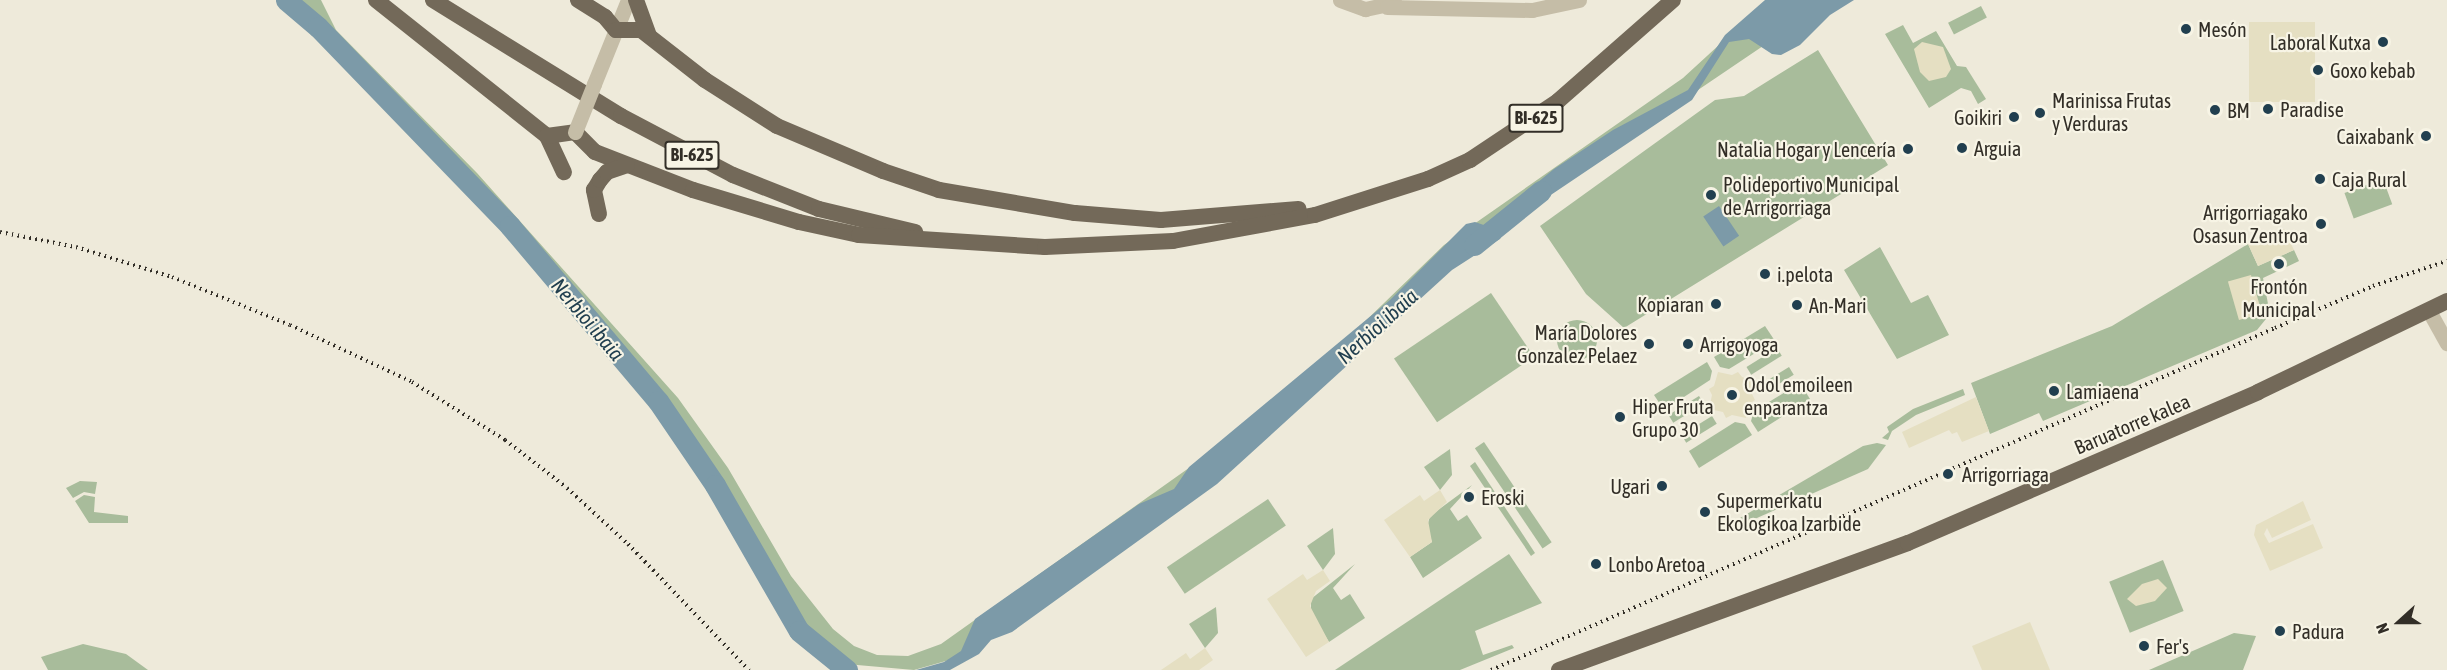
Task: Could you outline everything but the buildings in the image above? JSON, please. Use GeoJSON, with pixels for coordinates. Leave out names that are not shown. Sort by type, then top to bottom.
{"type":"FeatureCollection","features":[{"type":"Feature","properties":{"kind":"main road"},"geometry":{"type":"LineString","coordinates":[[376,0],[547,136],[564,172]]}},
{"type":"Feature","properties":{"kind":"main road","name":"BI-625"},"geometry":{"type":"LineString","coordinates":[[433,0],[621,116],[733,175],[819,209],[978,244],[1078,248],[1173,241],[1271,225],[1374,198],[1470,160],[1522,129],[1598,68],[1673,0]]}},
{"type":"Feature","properties":{"kind":"main road"},"geometry":{"type":"LineString","coordinates":[[578,0],[592,0]]}},
{"type":"Feature","properties":{"kind":"main road"},"geometry":{"type":"LineString","coordinates":[[578,0],[605,17],[616,30],[632,27],[649,36],[705,80],[777,126],[883,171],[939,190],[1075,213],[1161,220],[1268,213],[1374,198]]}},
{"type":"Feature","properties":{"kind":"main road"},"geometry":{"type":"LineString","coordinates":[[636,0],[649,36]]}},
{"type":"Feature","properties":{"kind":"main road"},"geometry":{"type":"LineString","coordinates":[[547,136],[575,132],[595,152],[627,165],[721,200],[799,222],[905,241],[978,244]]}},
{"type":"Feature","properties":{"kind":"main road"},"geometry":{"type":"LineString","coordinates":[[599,214],[594,190],[607,172],[627,165]]}},
{"type":"Feature","properties":{"kind":"main road","name":"Baruatorre kalea"},"geometry":{"type":"LineString","coordinates":[[1559,670],[1908,543],[2258,393],[2447,301]]}},
{"type":"Feature","properties":{"kind":"street"},"geometry":{"type":"LineString","coordinates":[[575,132],[628,0]]}},
{"type":"Feature","properties":{"kind":"street"},"geometry":{"type":"LineString","coordinates":[[1474,0],[1498,9]]}},
{"type":"Feature","properties":{"kind":"street"},"geometry":{"type":"LineString","coordinates":[[1346,2],[1532,10],[1579,0]]}},
{"type":"Feature","properties":{"kind":"street"},"geometry":{"type":"LineString","coordinates":[[2429,311],[2447,343]]}},
{"type":"Feature","properties":{"kind":"green space"},"geometry":{"type":"Polygon","coordinates":[[[281,0],[321,0],[336,30],[477,173],[678,398],[728,468],[791,576],[833,629],[854,646],[877,655],[908,656],[941,644],[1217,448],[1352,334],[1444,245],[1683,78],[1768,0],[1831,0],[1466,247],[1244,448],[967,655],[914,670],[846,664],[798,621],[693,448],[507,229],[281,0]]]}},
{"type":"Feature","properties":{"kind":"green space"},"geometry":{"type":"Polygon","coordinates":[[[1981,6],[1987,18],[1954,34],[1948,23],[1981,6]]]}},
{"type":"Feature","properties":{"kind":"green space"},"geometry":{"type":"Polygon","coordinates":[[[1903,25],[1913,43],[1936,31],[1957,66],[1966,67],[1986,99],[1978,104],[1971,91],[1961,88],[1929,108],[1885,34],[1903,25]]]}},
{"type":"Feature","properties":{"kind":"green space","name":"Polideportivo Municipal de Arrigorriaga"},"geometry":{"type":"Polygon","coordinates":[[[1818,50],[1888,165],[1624,328],[1586,294],[1540,226],[1715,100],[1744,96],[1818,50]]]}},
{"type":"Feature","properties":{"kind":"green space"},"geometry":{"type":"Polygon","coordinates":[[[2383,179],[2392,204],[2354,218],[2344,193],[2383,179]]]}},
{"type":"Feature","properties":{"kind":"green space"},"geometry":{"type":"Polygon","coordinates":[[[2248,244],[2258,266],[2294,250],[2299,261],[2263,278],[2270,314],[2257,330],[2043,421],[2039,413],[1990,434],[1971,383],[2112,326],[2248,244]]]}},
{"type":"Feature","properties":{"kind":"green space"},"geometry":{"type":"Polygon","coordinates":[[[1880,247],[1911,303],[1928,295],[1949,335],[1897,359],[1844,270],[1880,247]]]}},
{"type":"Feature","properties":{"kind":"green space"},"geometry":{"type":"Polygon","coordinates":[[[1491,293],[1534,357],[1437,422],[1394,358],[1491,293]]]}},
{"type":"Feature","properties":{"kind":"green space"},"geometry":{"type":"Polygon","coordinates":[[[1577,320],[1591,326],[1597,340],[1591,354],[1577,360],[1563,354],[1557,340],[1563,326],[1577,320]]]}},
{"type":"Feature","properties":{"kind":"green space"},"geometry":{"type":"Polygon","coordinates":[[[1765,326],[1775,341],[1729,369],[1720,367],[1714,357],[1765,326]]]}},
{"type":"Feature","properties":{"kind":"green space"},"geometry":{"type":"Polygon","coordinates":[[[1777,348],[1782,356],[1751,375],[1746,367],[1777,348]]]}},
{"type":"Feature","properties":{"kind":"green space"},"geometry":{"type":"Polygon","coordinates":[[[1707,362],[1712,371],[1710,380],[1664,410],[1654,395],[1707,362]]]}},
{"type":"Feature","properties":{"kind":"green space"},"geometry":{"type":"Polygon","coordinates":[[[1789,367],[1794,375],[1763,394],[1758,386],[1789,367]]]}},
{"type":"Feature","properties":{"kind":"green space"},"geometry":{"type":"Polygon","coordinates":[[[1800,383],[1810,399],[1758,432],[1751,421],[1754,411],[1800,383]]]}},
{"type":"Feature","properties":{"kind":"green space"},"geometry":{"type":"Polygon","coordinates":[[[1963,389],[1965,395],[1916,415],[1892,431],[1888,440],[1882,438],[1889,432],[1887,427],[1913,409],[1963,389]]]}},
{"type":"Feature","properties":{"kind":"green space"},"geometry":{"type":"Polygon","coordinates":[[[1699,396],[1704,404],[1673,423],[1668,415],[1699,396]]]}},
{"type":"Feature","properties":{"kind":"green space"},"geometry":{"type":"Polygon","coordinates":[[[1712,416],[1717,424],[1686,443],[1681,435],[1712,416]]]}},
{"type":"Feature","properties":{"kind":"green space"},"geometry":{"type":"Polygon","coordinates":[[[1735,422],[1745,424],[1752,435],[1699,468],[1689,451],[1735,422]]]}},
{"type":"Feature","properties":{"kind":"green space"},"geometry":{"type":"Polygon","coordinates":[[[1484,442],[1552,542],[1543,548],[1475,448],[1484,442]]]}},
{"type":"Feature","properties":{"kind":"green space"},"geometry":{"type":"Polygon","coordinates":[[[1877,443],[1886,445],[1868,469],[1732,529],[1723,528],[1863,446],[1877,443]]]}},
{"type":"Feature","properties":{"kind":"green space"},"geometry":{"type":"Polygon","coordinates":[[[1450,449],[1452,475],[1440,490],[1424,467],[1450,449]]]}},
{"type":"Feature","properties":{"kind":"green space"},"geometry":{"type":"Polygon","coordinates":[[[1475,462],[1535,553],[1531,556],[1470,466],[1475,462]]]}},
{"type":"Feature","properties":{"kind":"green space"},"geometry":{"type":"Polygon","coordinates":[[[80,481],[97,482],[95,494],[84,492],[73,498],[66,488],[80,481]]]}},
{"type":"Feature","properties":{"kind":"green space"},"geometry":{"type":"Polygon","coordinates":[[[1472,485],[1450,509],[1458,521],[1467,515],[1482,538],[1423,578],[1410,557],[1432,542],[1427,527],[1430,516],[1472,485]]]}},
{"type":"Feature","properties":{"kind":"green space"},"geometry":{"type":"Polygon","coordinates":[[[84,495],[95,497],[94,512],[128,516],[128,523],[89,523],[75,501],[84,495]]]}},
{"type":"Feature","properties":{"kind":"green space"},"geometry":{"type":"Polygon","coordinates":[[[1268,499],[1286,526],[1185,594],[1167,567],[1268,499]]]}},
{"type":"Feature","properties":{"kind":"green space"},"geometry":{"type":"Polygon","coordinates":[[[1333,528],[1335,554],[1323,570],[1307,546],[1333,528]]]}},
{"type":"Feature","properties":{"kind":"green space"},"geometry":{"type":"Polygon","coordinates":[[[1509,554],[1542,603],[1475,631],[1483,655],[1512,645],[1514,648],[1460,670],[1335,670],[1509,554]]]}},
{"type":"Feature","properties":{"kind":"green space"},"geometry":{"type":"Polygon","coordinates":[[[2163,560],[2184,611],[2130,633],[2109,582],[2163,560]]]}},
{"type":"Feature","properties":{"kind":"green space"},"geometry":{"type":"Polygon","coordinates":[[[1355,564],[1333,588],[1341,600],[1350,594],[1365,618],[1329,642],[1311,613],[1311,599],[1355,564]]]}},
{"type":"Feature","properties":{"kind":"green space"},"geometry":{"type":"Polygon","coordinates":[[[1216,607],[1218,633],[1205,648],[1189,624],[1216,607]]]}},
{"type":"Feature","properties":{"kind":"green space"},"geometry":{"type":"Polygon","coordinates":[[[2234,633],[2256,636],[2243,670],[2149,670],[2234,633]]]}},
{"type":"Feature","properties":{"kind":"green space"},"geometry":{"type":"Polygon","coordinates":[[[83,644],[126,654],[148,670],[48,670],[41,657],[83,644]]]}},
{"type":"Feature","properties":{"kind":"shaded area"},"geometry":{"type":"Polygon","coordinates":[[[2249,22],[2315,22],[2315,102],[2249,102],[2249,22]]]}},
{"type":"Feature","properties":{"kind":"shaded area"},"geometry":{"type":"Polygon","coordinates":[[[1922,42],[1943,47],[1951,69],[1946,77],[1929,81],[1920,72],[1914,49],[1922,42]]]}},
{"type":"Feature","properties":{"kind":"shaded area"},"geometry":{"type":"Polygon","coordinates":[[[2284,229],[2294,250],[2258,266],[2248,244],[2264,245],[2271,242],[2272,235],[2284,229]]]}},
{"type":"Feature","properties":{"kind":"shaded area"},"geometry":{"type":"Polygon","coordinates":[[[2251,275],[2262,313],[2239,320],[2228,282],[2251,275]]]}},
{"type":"Feature","properties":{"kind":"shaded area","name":"Odol emoileen enparantza"},"geometry":{"type":"Polygon","coordinates":[[[1718,372],[1732,375],[1738,372],[1742,377],[1754,381],[1752,394],[1755,400],[1749,404],[1746,418],[1732,415],[1726,418],[1723,412],[1709,409],[1712,395],[1709,389],[1714,386],[1718,372]]]}},
{"type":"Feature","properties":{"kind":"shaded area"},"geometry":{"type":"Polygon","coordinates":[[[1976,397],[1989,431],[1962,442],[1957,432],[1952,434],[1949,430],[1909,448],[1902,432],[1976,397]]]}},
{"type":"Feature","properties":{"kind":"shaded area"},"geometry":{"type":"Polygon","coordinates":[[[1440,490],[1447,502],[1428,520],[1432,542],[1410,557],[1384,520],[1420,495],[1424,501],[1440,490]]]}},
{"type":"Feature","properties":{"kind":"shaded area"},"geometry":{"type":"Polygon","coordinates":[[[2303,501],[2311,520],[2272,538],[2267,528],[2264,534],[2269,543],[2313,524],[2323,548],[2270,571],[2254,535],[2256,525],[2303,501]]]}},
{"type":"Feature","properties":{"kind":"shaded area"},"geometry":{"type":"Polygon","coordinates":[[[1323,570],[1330,581],[1316,591],[1310,606],[1329,642],[1306,657],[1267,599],[1303,574],[1307,580],[1323,570]]]}},
{"type":"Feature","properties":{"kind":"shaded area"},"geometry":{"type":"Polygon","coordinates":[[[2158,579],[2167,588],[2155,601],[2136,606],[2127,599],[2142,584],[2158,579]]]}},
{"type":"Feature","properties":{"kind":"shaded area"},"geometry":{"type":"Polygon","coordinates":[[[2030,622],[2050,670],[1982,670],[1972,646],[2030,622]]]}},
{"type":"Feature","properties":{"kind":"shaded area"},"geometry":{"type":"Polygon","coordinates":[[[1205,648],[1213,660],[1199,670],[1161,670],[1186,653],[1190,659],[1205,648]]]}},
{"type":"Feature","properties":{"kind":"water"},"geometry":{"type":"Polygon","coordinates":[[[1765,0],[1854,0],[1830,15],[1800,45],[1781,55],[1772,54],[1749,39],[1729,42],[1692,100],[1524,213],[1511,204],[1554,169],[1613,130],[1688,90],[1725,35],[1765,0]]]}},
{"type":"Feature","properties":{"kind":"water"},"geometry":{"type":"Polygon","coordinates":[[[1719,206],[1739,236],[1723,246],[1703,217],[1719,206]]]}},
{"type":"Feature","properties":{"kind":"water"},"geometry":{"type":"Polygon","coordinates":[[[1475,222],[1504,232],[1500,239],[1452,270],[1217,484],[1012,632],[991,640],[979,654],[950,670],[916,670],[944,662],[961,651],[975,619],[1139,504],[1174,489],[1189,467],[1390,300],[1466,224],[1475,222]]]}},
{"type":"Feature","properties":{"kind":"waterway","name":"Nerbioi ibaia"},"geometry":{"type":"LineString","coordinates":[[286,0],[318,27],[510,226],[658,401],[715,485],[799,631],[847,670]]}},
{"type":"Feature","properties":{"kind":"waterway","name":"Nerbioi ibaia"},"geometry":{"type":"LineString","coordinates":[[1474,245],[1541,191]]}},
{"type":"Feature","properties":{"kind":"railway"},"geometry":{"type":"LineString","coordinates":[[0,232],[76,247],[172,277],[290,325],[412,382],[505,440],[567,488],[628,544],[749,670]]}},
{"type":"Feature","properties":{"kind":"railway"},"geometry":{"type":"LineString","coordinates":[[1491,670],[2373,286],[2447,261]]}},
{"type":"Feature","properties":{"kind":"place","name":"Mesón"},"geometry":{"type":"Point","coordinates":[2186,29]}},
{"type":"Feature","properties":{"kind":"place","name":"Laboral Kutxa"},"geometry":{"type":"Point","coordinates":[2383,42]}},
{"type":"Feature","properties":{"kind":"place","name":"Goxo kebab"},"geometry":{"type":"Point","coordinates":[2318,70]}},
{"type":"Feature","properties":{"kind":"place","name":"Paradise"},"geometry":{"type":"Point","coordinates":[2268,109]}},
{"type":"Feature","properties":{"kind":"place","name":"BM"},"geometry":{"type":"Point","coordinates":[2215,110]}},
{"type":"Feature","properties":{"kind":"place","name":"Marinissa Frutas y Verduras"},"geometry":{"type":"Point","coordinates":[2040,113]}},
{"type":"Feature","properties":{"kind":"place","name":"Goikiri"},"geometry":{"type":"Point","coordinates":[2014,117]}},
{"type":"Feature","properties":{"kind":"place","name":"Caixabank"},"geometry":{"type":"Point","coordinates":[2426,136]}},
{"type":"Feature","properties":{"kind":"place","name":"Arguia"},"geometry":{"type":"Point","coordinates":[1962,148]}},
{"type":"Feature","properties":{"kind":"place","name":"Natalia Hogar y Lencería"},"geometry":{"type":"Point","coordinates":[1908,149]}},
{"type":"Feature","properties":{"kind":"place","name":"Caja Rural"},"geometry":{"type":"Point","coordinates":[2320,179]}},
{"type":"Feature","properties":{"kind":"place","name":"Polideportivo Municipal de Arrigorriaga"},"geometry":{"type":"Point","coordinates":[1711,195]}},
{"type":"Feature","properties":{"kind":"place","name":"Arrigorriagako Osasun Zentroa"},"geometry":{"type":"Point","coordinates":[2321,224]}},
{"type":"Feature","properties":{"kind":"place","name":"Frontón Municipal"},"geometry":{"type":"Point","coordinates":[2279,264]}},
{"type":"Feature","properties":{"kind":"place","name":"i.pelota"},"geometry":{"type":"Point","coordinates":[1765,274]}},
{"type":"Feature","properties":{"kind":"place","name":"Kopiaran"},"geometry":{"type":"Point","coordinates":[1716,304]}},
{"type":"Feature","properties":{"kind":"place","name":"An-Mari"},"geometry":{"type":"Point","coordinates":[1797,305]}},
{"type":"Feature","properties":{"kind":"place","name":"María Dolores Gonzalez Pelaez"},"geometry":{"type":"Point","coordinates":[1649,344]}},
{"type":"Feature","properties":{"kind":"place","name":"Arrigoyoga"},"geometry":{"type":"Point","coordinates":[1688,344]}},
{"type":"Feature","properties":{"kind":"place","name":"Lamiaena"},"geometry":{"type":"Point","coordinates":[2054,391]}},
{"type":"Feature","properties":{"kind":"place","name":"Odol emoileen enparantza"},"geometry":{"type":"Point","coordinates":[1732,395]}},
{"type":"Feature","properties":{"kind":"place","name":"Hiper Fruta Grupo 30"},"geometry":{"type":"Point","coordinates":[1620,417]}},
{"type":"Feature","properties":{"kind":"place","name":"Arrigorriaga"},"geometry":{"type":"Point","coordinates":[1948,474]}},
{"type":"Feature","properties":{"kind":"place","name":"Ugari"},"geometry":{"type":"Point","coordinates":[1662,486]}},
{"type":"Feature","properties":{"kind":"place","name":"Eroski"},"geometry":{"type":"Point","coordinates":[1469,497]}},
{"type":"Feature","properties":{"kind":"place","name":"Supermerkatu Ekologikoa Izarbide"},"geometry":{"type":"Point","coordinates":[1705,512]}},
{"type":"Feature","properties":{"kind":"place","name":"Lonbo Aretoa"},"geometry":{"type":"Point","coordinates":[1596,564]}},
{"type":"Feature","properties":{"kind":"place","name":"Padura"},"geometry":{"type":"Point","coordinates":[2280,631]}},
{"type":"Feature","properties":{"kind":"place","name":"Fer's"},"geometry":{"type":"Point","coordinates":[2144,646]}}]}
